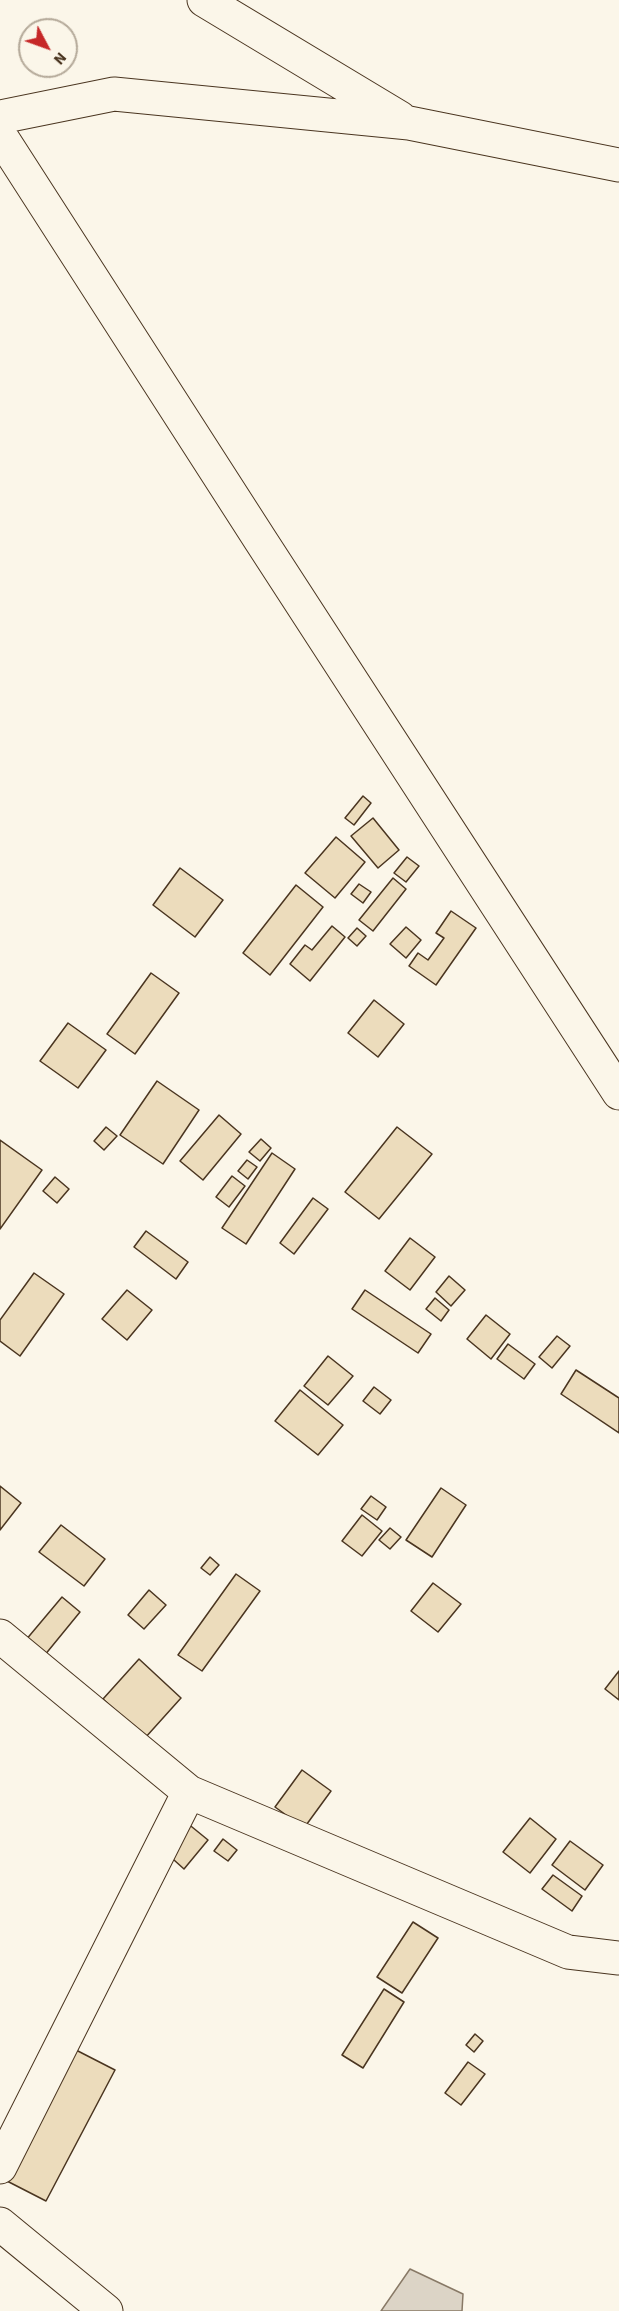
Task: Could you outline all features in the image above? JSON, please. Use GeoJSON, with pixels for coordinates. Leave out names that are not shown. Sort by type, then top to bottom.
{"type":"FeatureCollection","features":[{"type":"Feature","properties":{"kind":"street"},"geometry":{"type":"LineString","coordinates":[[204,0],[409,123]]}},
{"type":"Feature","properties":{"kind":"street"},"geometry":{"type":"LineString","coordinates":[[0,117],[114,94],[409,123],[619,165]]}},
{"type":"Feature","properties":{"kind":"street"},"geometry":{"type":"LineString","coordinates":[[0,135],[254,532],[619,1094]]}},
{"type":"Feature","properties":{"kind":"street"},"geometry":{"type":"LineString","coordinates":[[0,1636],[189,1792],[568,1952],[619,1958]]}},
{"type":"Feature","properties":{"kind":"street"},"geometry":{"type":"LineString","coordinates":[[0,2167],[189,1792]]}},
{"type":"Feature","properties":{"kind":"street"},"geometry":{"type":"LineString","coordinates":[[0,2224],[106,2311]]}},
{"type":"Feature","properties":{"kind":"shaded area"},"geometry":{"type":"Polygon","coordinates":[[[410,2269],[463,2294],[462,2311],[381,2311],[410,2269]]]}},
{"type":"Feature","properties":{"kind":"building"},"geometry":{"type":"Polygon","coordinates":[[[363,796],[371,803],[354,825],[345,818],[363,796]]]}},
{"type":"Feature","properties":{"kind":"building"},"geometry":{"type":"Polygon","coordinates":[[[373,818],[399,850],[378,868],[351,836],[373,818]]]}},
{"type":"Feature","properties":{"kind":"building"},"geometry":{"type":"Polygon","coordinates":[[[336,837],[365,862],[335,898],[305,873],[336,837]]]}},
{"type":"Feature","properties":{"kind":"building"},"geometry":{"type":"Polygon","coordinates":[[[407,857],[419,866],[406,882],[394,873],[407,857]]]}},
{"type":"Feature","properties":{"kind":"building"},"geometry":{"type":"Polygon","coordinates":[[[180,868],[223,900],[195,937],[153,905],[180,868]]]}},
{"type":"Feature","properties":{"kind":"building"},"geometry":{"type":"Polygon","coordinates":[[[393,878],[406,889],[373,931],[359,920],[393,878]]]}},
{"type":"Feature","properties":{"kind":"building"},"geometry":{"type":"Polygon","coordinates":[[[359,884],[371,892],[363,903],[351,894],[359,884]]]}},
{"type":"Feature","properties":{"kind":"building"},"geometry":{"type":"Polygon","coordinates":[[[296,885],[323,907],[270,975],[243,953],[296,885]]]}},
{"type":"Feature","properties":{"kind":"building"},"geometry":{"type":"Polygon","coordinates":[[[451,911],[476,928],[436,985],[409,966],[418,953],[428,960],[444,938],[436,933],[451,911]]]}},
{"type":"Feature","properties":{"kind":"building"},"geometry":{"type":"Polygon","coordinates":[[[332,926],[345,937],[310,981],[290,964],[305,945],[312,950],[332,926]]]}},
{"type":"Feature","properties":{"kind":"building"},"geometry":{"type":"Polygon","coordinates":[[[406,927],[421,940],[406,958],[390,944],[406,927]]]}},
{"type":"Feature","properties":{"kind":"building"},"geometry":{"type":"Polygon","coordinates":[[[357,928],[366,936],[357,946],[348,938],[357,928]]]}},
{"type":"Feature","properties":{"kind":"building"},"geometry":{"type":"Polygon","coordinates":[[[151,973],[179,993],[135,1054],[107,1034],[151,973]]]}},
{"type":"Feature","properties":{"kind":"building"},"geometry":{"type":"Polygon","coordinates":[[[374,1000],[404,1024],[378,1057],[348,1033],[374,1000]]]}},
{"type":"Feature","properties":{"kind":"building"},"geometry":{"type":"Polygon","coordinates":[[[68,1023],[106,1050],[78,1088],[40,1061],[68,1023]]]}},
{"type":"Feature","properties":{"kind":"building"},"geometry":{"type":"Polygon","coordinates":[[[157,1081],[199,1110],[163,1164],[120,1135],[157,1081]]]}},
{"type":"Feature","properties":{"kind":"building"},"geometry":{"type":"Polygon","coordinates":[[[219,1115],[241,1134],[203,1180],[180,1161],[219,1115]]]}},
{"type":"Feature","properties":{"kind":"building"},"geometry":{"type":"Polygon","coordinates":[[[106,1127],[117,1136],[104,1150],[94,1141],[106,1127]]]}},
{"type":"Feature","properties":{"kind":"building"},"geometry":{"type":"Polygon","coordinates":[[[397,1127],[432,1154],[379,1219],[345,1192],[397,1127]]]}},
{"type":"Feature","properties":{"kind":"building"},"geometry":{"type":"Polygon","coordinates":[[[261,1139],[271,1148],[260,1161],[249,1152],[261,1139]]]}},
{"type":"Feature","properties":{"kind":"building"},"geometry":{"type":"Polygon","coordinates":[[[0,1140],[42,1170],[0,1229],[0,1140]]]}},
{"type":"Feature","properties":{"kind":"building"},"geometry":{"type":"Polygon","coordinates":[[[272,1153],[295,1169],[246,1244],[222,1228],[272,1153]]]}},
{"type":"Feature","properties":{"kind":"building"},"geometry":{"type":"Polygon","coordinates":[[[247,1160],[257,1167],[248,1179],[238,1171],[247,1160]]]}},
{"type":"Feature","properties":{"kind":"building"},"geometry":{"type":"Polygon","coordinates":[[[232,1176],[245,1186],[229,1207],[216,1197],[232,1176]]]}},
{"type":"Feature","properties":{"kind":"building"},"geometry":{"type":"Polygon","coordinates":[[[55,1177],[69,1189],[57,1203],[43,1191],[55,1177]]]}},
{"type":"Feature","properties":{"kind":"building"},"geometry":{"type":"Polygon","coordinates":[[[313,1198],[328,1209],[294,1254],[280,1243],[313,1198]]]}},
{"type":"Feature","properties":{"kind":"building"},"geometry":{"type":"Polygon","coordinates":[[[146,1231],[188,1262],[176,1279],[134,1247],[146,1231]]]}},
{"type":"Feature","properties":{"kind":"building"},"geometry":{"type":"Polygon","coordinates":[[[410,1238],[435,1257],[410,1290],[385,1271],[410,1238]]]}},
{"type":"Feature","properties":{"kind":"building"},"geometry":{"type":"Polygon","coordinates":[[[34,1273],[64,1294],[20,1356],[0,1341],[0,1320],[34,1273]]]}},
{"type":"Feature","properties":{"kind":"building"},"geometry":{"type":"Polygon","coordinates":[[[449,1276],[465,1290],[451,1306],[436,1292],[449,1276]]]}},
{"type":"Feature","properties":{"kind":"building"},"geometry":{"type":"Polygon","coordinates":[[[127,1290],[152,1310],[127,1340],[102,1319],[127,1290]]]}},
{"type":"Feature","properties":{"kind":"building"},"geometry":{"type":"Polygon","coordinates":[[[365,1290],[431,1334],[418,1353],[352,1309],[365,1290]]]}},
{"type":"Feature","properties":{"kind":"building"},"geometry":{"type":"Polygon","coordinates":[[[435,1298],[449,1310],[441,1321],[426,1309],[435,1298]]]}},
{"type":"Feature","properties":{"kind":"building"},"geometry":{"type":"Polygon","coordinates":[[[486,1315],[510,1334],[491,1359],[467,1339],[486,1315]]]}},
{"type":"Feature","properties":{"kind":"building"},"geometry":{"type":"Polygon","coordinates":[[[557,1336],[570,1346],[552,1368],[539,1357],[557,1336]]]}},
{"type":"Feature","properties":{"kind":"building"},"geometry":{"type":"Polygon","coordinates":[[[508,1344],[535,1364],[524,1379],[497,1359],[508,1344]]]}},
{"type":"Feature","properties":{"kind":"building"},"geometry":{"type":"Polygon","coordinates":[[[328,1356],[353,1376],[328,1405],[304,1386],[328,1356]]]}},
{"type":"Feature","properties":{"kind":"building"},"geometry":{"type":"Polygon","coordinates":[[[576,1370],[619,1398],[619,1433],[561,1394],[576,1370]]]}},
{"type":"Feature","properties":{"kind":"building"},"geometry":{"type":"Polygon","coordinates":[[[374,1387],[391,1400],[380,1414],[363,1401],[374,1387]]]}},
{"type":"Feature","properties":{"kind":"building"},"geometry":{"type":"Polygon","coordinates":[[[300,1390],[343,1425],[318,1455],[275,1421],[300,1390]]]}},
{"type":"Feature","properties":{"kind":"building"},"geometry":{"type":"Polygon","coordinates":[[[0,1486],[21,1503],[0,1530],[0,1486]]]}},
{"type":"Feature","properties":{"kind":"building"},"geometry":{"type":"Polygon","coordinates":[[[441,1488],[466,1505],[432,1557],[406,1540],[441,1488]]]}},
{"type":"Feature","properties":{"kind":"building"},"geometry":{"type":"Polygon","coordinates":[[[371,1496],[386,1507],[377,1520],[361,1509],[371,1496]]]}},
{"type":"Feature","properties":{"kind":"building"},"geometry":{"type":"Polygon","coordinates":[[[362,1515],[382,1531],[362,1556],[342,1541],[362,1515]]]}},
{"type":"Feature","properties":{"kind":"building"},"geometry":{"type":"Polygon","coordinates":[[[61,1525],[105,1559],[84,1586],[39,1552],[61,1525]]]}},
{"type":"Feature","properties":{"kind":"building"},"geometry":{"type":"Polygon","coordinates":[[[390,1528],[401,1537],[390,1549],[379,1540],[390,1528]]]}},
{"type":"Feature","properties":{"kind":"building"},"geometry":{"type":"Polygon","coordinates":[[[210,1557],[219,1565],[210,1575],[201,1568],[210,1557]]]}},
{"type":"Feature","properties":{"kind":"building"},"geometry":{"type":"Polygon","coordinates":[[[236,1574],[260,1591],[202,1671],[178,1655],[236,1574]]]}},
{"type":"Feature","properties":{"kind":"building"},"geometry":{"type":"Polygon","coordinates":[[[433,1583],[461,1604],[438,1632],[411,1611],[433,1583]]]}},
{"type":"Feature","properties":{"kind":"building"},"geometry":{"type":"Polygon","coordinates":[[[149,1590],[166,1605],[144,1629],[128,1615],[149,1590]]]}},
{"type":"Feature","properties":{"kind":"building"},"geometry":{"type":"Polygon","coordinates":[[[62,1597],[80,1612],[44,1656],[25,1641],[62,1597]]]}},
{"type":"Feature","properties":{"kind":"building"},"geometry":{"type":"Polygon","coordinates":[[[139,1659],[181,1698],[145,1738],[103,1699],[139,1659]]]}},
{"type":"Feature","properties":{"kind":"building"},"geometry":{"type":"Polygon","coordinates":[[[619,1671],[619,1700],[605,1689],[619,1671]]]}},
{"type":"Feature","properties":{"kind":"building"},"geometry":{"type":"Polygon","coordinates":[[[302,1770],[331,1791],[304,1828],[275,1807],[302,1770]]]}},
{"type":"Feature","properties":{"kind":"building"},"geometry":{"type":"Polygon","coordinates":[[[181,1818],[208,1840],[184,1869],[164,1851],[181,1818]]]}},
{"type":"Feature","properties":{"kind":"building"},"geometry":{"type":"Polygon","coordinates":[[[530,1818],[556,1839],[530,1873],[503,1852],[530,1818]]]}},
{"type":"Feature","properties":{"kind":"building"},"geometry":{"type":"Polygon","coordinates":[[[223,1839],[237,1850],[228,1861],[214,1851],[223,1839]]]}},
{"type":"Feature","properties":{"kind":"building"},"geometry":{"type":"Polygon","coordinates":[[[570,1841],[603,1865],[585,1890],[552,1865],[570,1841]]]}},
{"type":"Feature","properties":{"kind":"building"},"geometry":{"type":"Polygon","coordinates":[[[553,1875],[582,1896],[572,1911],[542,1889],[553,1875]]]}},
{"type":"Feature","properties":{"kind":"building"},"geometry":{"type":"Polygon","coordinates":[[[413,1922],[438,1938],[402,1993],[377,1977],[413,1922]]]}},
{"type":"Feature","properties":{"kind":"building"},"geometry":{"type":"Polygon","coordinates":[[[384,1989],[404,2002],[363,2068],[342,2055],[384,1989]]]}},
{"type":"Feature","properties":{"kind":"building"},"geometry":{"type":"Polygon","coordinates":[[[475,2034],[483,2041],[474,2052],[466,2045],[475,2034]]]}},
{"type":"Feature","properties":{"kind":"building"},"geometry":{"type":"Polygon","coordinates":[[[74,2049],[115,2070],[46,2201],[5,2180],[74,2049]]]}},
{"type":"Feature","properties":{"kind":"building"},"geometry":{"type":"Polygon","coordinates":[[[468,2062],[485,2074],[461,2105],[445,2093],[468,2062]]]}}]}
